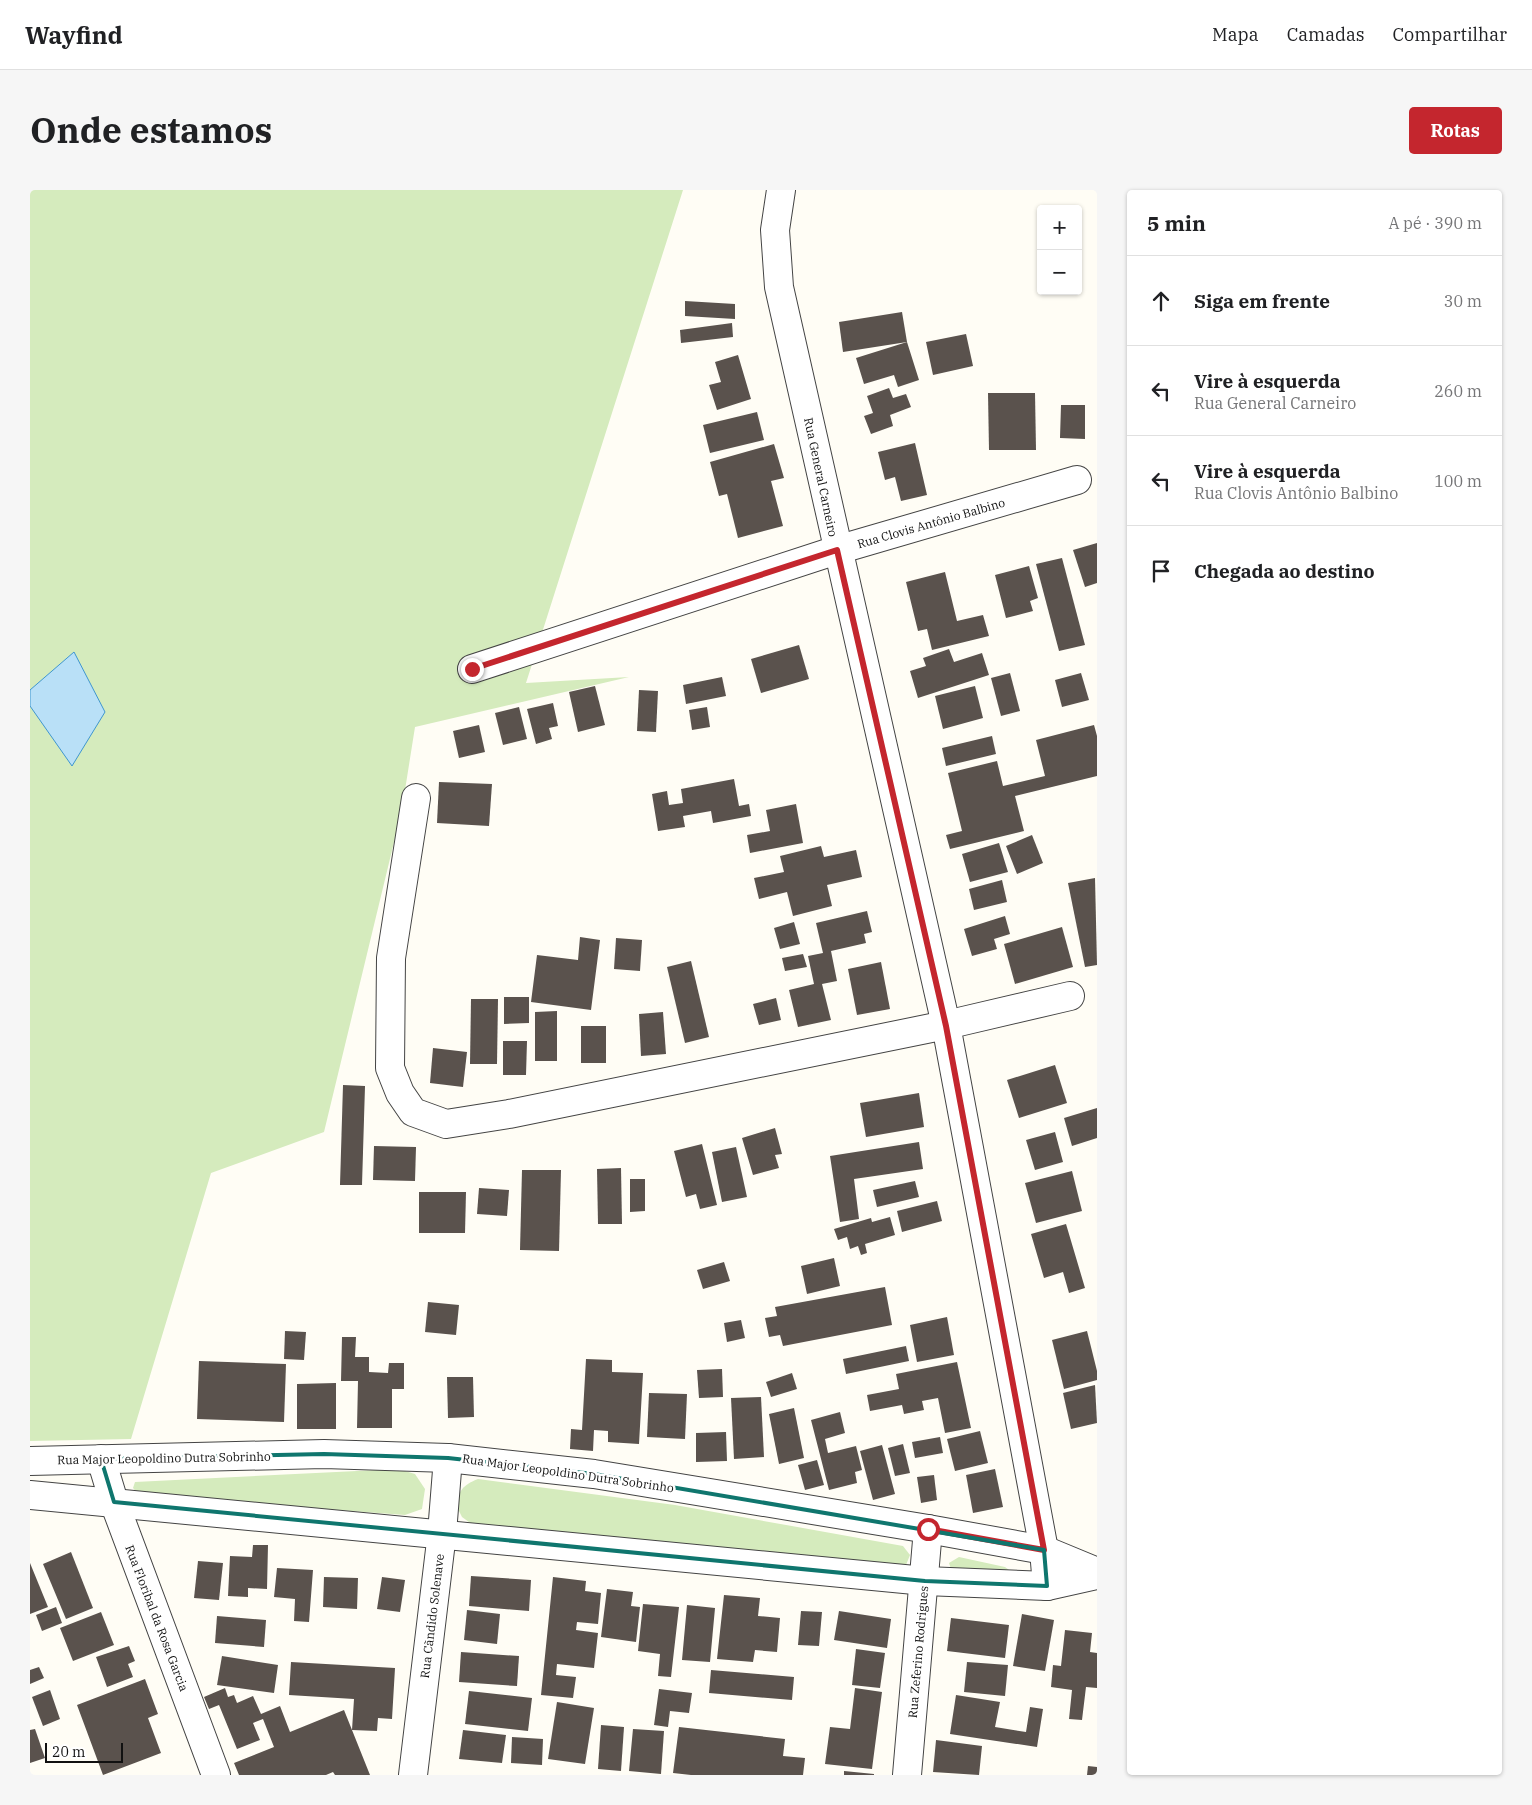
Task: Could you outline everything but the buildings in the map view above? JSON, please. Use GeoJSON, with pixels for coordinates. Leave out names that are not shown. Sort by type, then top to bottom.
{"type":"FeatureCollection","features":[{"type":"Feature","properties":{"kind":"street","name":"Rua General Carneiro"},"geometry":{"type":"LineString","coordinates":[[781,190],[775,230],[780,287],[837,550],[946,1026],[1044,1550],[1047,1586]]}},
{"type":"Feature","properties":{"kind":"street","name":"Rua Clovis Antônio Balbino"},"geometry":{"type":"LineString","coordinates":[[472,669],[837,550],[1077,480]]}},
{"type":"Feature","properties":{"kind":"street"},"geometry":{"type":"LineString","coordinates":[[416,798],[391,958],[390,1068],[400,1093],[413,1112],[446,1124],[509,1114],[946,1026],[1070,996]]}},
{"type":"Feature","properties":{"kind":"street","name":"Rua Major Leopoldino Dutra Sobrinho"},"geometry":{"type":"LineString","coordinates":[[30,1460],[324,1454],[448,1458],[594,1474],[928,1529],[1044,1550],[1097,1574]]}},
{"type":"Feature","properties":{"kind":"street","name":"Rua Cãndido Solenave"},"geometry":{"type":"LineString","coordinates":[[413,1775],[442,1533],[448,1458]]}},
{"type":"Feature","properties":{"kind":"street","name":"Rua Floribal da Rosa Garcia"},"geometry":{"type":"LineString","coordinates":[[101,1459],[114,1502],[216,1775]]}},
{"type":"Feature","properties":{"kind":"street","name":"Rua Major Leopoldino Dutra Sobrinho"},"geometry":{"type":"LineString","coordinates":[[30,1495],[925,1580],[1047,1586],[1097,1574]]}},
{"type":"Feature","properties":{"kind":"street","name":"Rua Zeferino Rodrigues"},"geometry":{"type":"LineString","coordinates":[[907,1775],[928,1529]]}},
{"type":"Feature","properties":{"kind":"highlighted area"},"geometry":{"type":"Polygon","coordinates":[[[324,1454],[448,1458],[594,1474],[1044,1550],[1047,1586],[925,1581],[114,1502],[101,1459],[324,1454]]]}},
{"type":"Feature","properties":{"kind":"green space"},"geometry":{"type":"Polygon","coordinates":[[[30,190],[683,190],[526,683],[629,677],[415,727],[402,809],[324,1132],[211,1173],[131,1439],[30,1441],[30,190]]]}},
{"type":"Feature","properties":{"kind":"green space"},"geometry":{"type":"Polygon","coordinates":[[[398,1469],[415,1474],[425,1489],[422,1509],[405,1515],[139,1495],[133,1488],[135,1482],[398,1469]]]}},
{"type":"Feature","properties":{"kind":"green space"},"geometry":{"type":"Polygon","coordinates":[[[478,1479],[675,1505],[903,1546],[910,1555],[906,1565],[896,1566],[473,1525],[462,1517],[456,1505],[462,1489],[478,1479]]]}},
{"type":"Feature","properties":{"kind":"green space"},"geometry":{"type":"Polygon","coordinates":[[[959,1557],[1005,1567],[1009,1570],[1006,1577],[952,1572],[949,1563],[959,1557]]]}},
{"type":"Feature","properties":{"kind":"water"},"geometry":{"type":"Polygon","coordinates":[[[74,652],[105,712],[72,766],[30,706],[30,690],[74,652]]]}},
{"type":"Feature","properties":{"kind":"route"},"geometry":{"type":"LineString","coordinates":[[472,669],[837,550],[946,1026],[1044,1550],[928,1529]]}}]}
